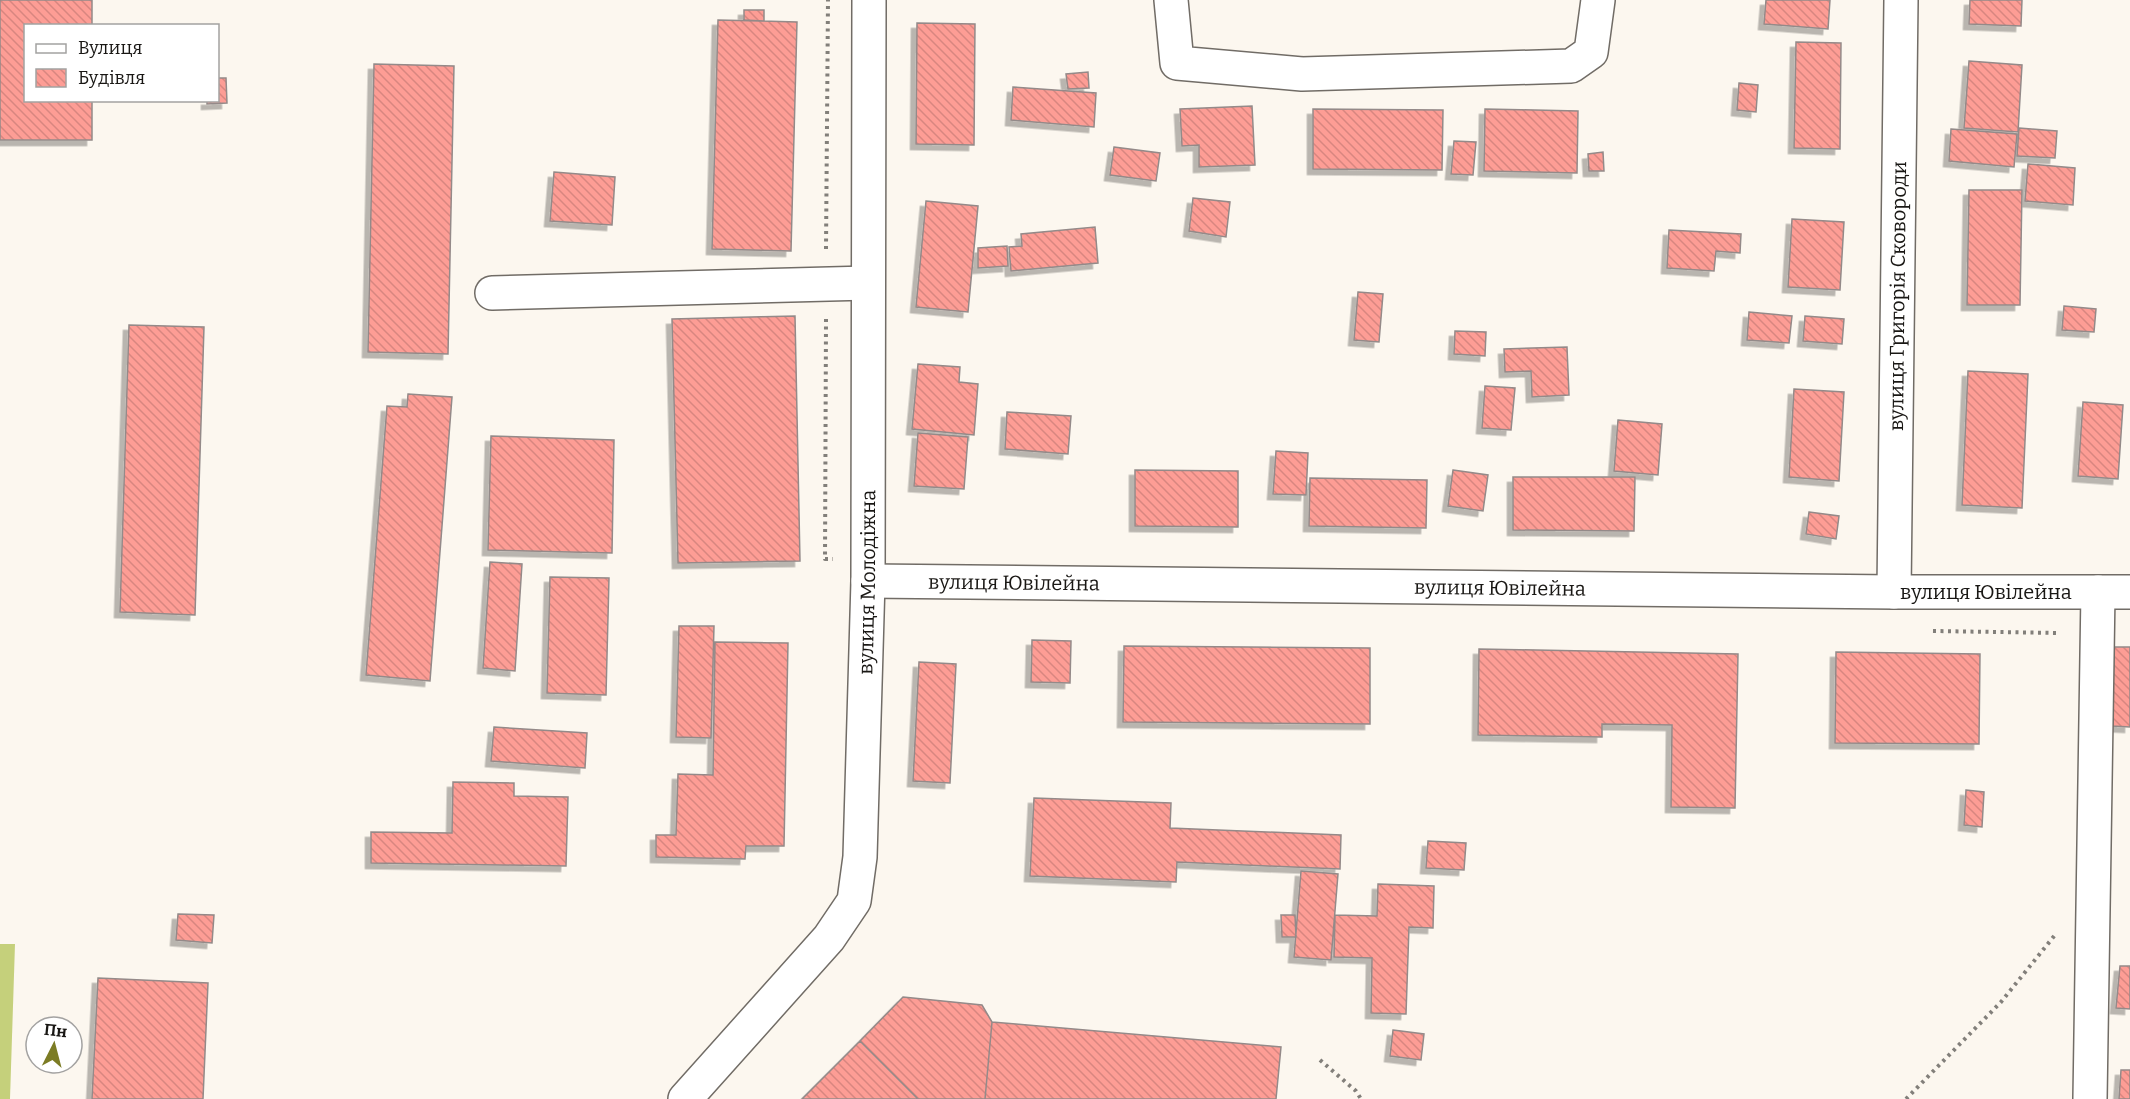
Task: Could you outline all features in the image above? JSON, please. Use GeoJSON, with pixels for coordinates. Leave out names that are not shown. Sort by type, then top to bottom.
{"type":"FeatureCollection","features":[{"type":"Feature","properties":{"kind":"street","name":"вулиця Молодіжна"},"geometry":{"type":"LineString","coordinates":[[685,1099],[829,938],[854,901],[860,857],[868,570],[869,0]]}},
{"type":"Feature","properties":{"kind":"street"},"geometry":{"type":"LineString","coordinates":[[1171,0],[1177,63],[1302,74],[1571,66],[1591,52],[1598,0]]}},
{"type":"Feature","properties":{"kind":"street","name":"вулиця Григорія Сковороди"},"geometry":{"type":"LineString","coordinates":[[1894,592],[1900,0]]}},
{"type":"Feature","properties":{"kind":"street"},"geometry":{"type":"LineString","coordinates":[[492,293],[868,283]]}},
{"type":"Feature","properties":{"kind":"street","name":"вулиця Ювілейна"},"geometry":{"type":"LineString","coordinates":[[868,570],[1894,592],[2130,592]]}},
{"type":"Feature","properties":{"kind":"street"},"geometry":{"type":"LineString","coordinates":[[2090,1099],[2098,592]]}},
{"type":"Feature","properties":{"kind":"path"},"geometry":{"type":"LineString","coordinates":[[828,0],[825,559],[868,570]]}},
{"type":"Feature","properties":{"kind":"path"},"geometry":{"type":"LineString","coordinates":[[1923,631],[2098,633]]}},
{"type":"Feature","properties":{"kind":"path"},"geometry":{"type":"LineString","coordinates":[[1906,1099],[2001,1002],[2058,932]]}},
{"type":"Feature","properties":{"kind":"path"},"geometry":{"type":"LineString","coordinates":[[1320,1060],[1356,1091],[1361,1099]]}},
{"type":"Feature","properties":{"kind":"green space"},"geometry":{"type":"Polygon","coordinates":[[[0,944],[15,944],[10,1099],[0,1099],[0,944]]]}},
{"type":"Feature","properties":{"kind":"building"},"geometry":{"type":"Polygon","coordinates":[[[0,0],[92,0],[92,24],[24,24],[24,102],[92,102],[92,140],[0,140],[0,0]]]}},
{"type":"Feature","properties":{"kind":"building"},"geometry":{"type":"Polygon","coordinates":[[[1766,0],[1830,0],[1828,29],[1764,24],[1766,0]]]}},
{"type":"Feature","properties":{"kind":"building"},"geometry":{"type":"Polygon","coordinates":[[[1970,0],[2022,0],[2021,26],[1969,24],[1970,0]]]}},
{"type":"Feature","properties":{"kind":"building"},"geometry":{"type":"Polygon","coordinates":[[[744,10],[764,10],[764,21],[744,20],[744,10]]]}},
{"type":"Feature","properties":{"kind":"building"},"geometry":{"type":"Polygon","coordinates":[[[718,20],[797,22],[791,251],[712,249],[718,20]]]}},
{"type":"Feature","properties":{"kind":"building"},"geometry":{"type":"Polygon","coordinates":[[[917,23],[975,24],[974,145],[916,144],[917,23]]]}},
{"type":"Feature","properties":{"kind":"building"},"geometry":{"type":"Polygon","coordinates":[[[1796,42],[1841,43],[1840,149],[1794,148],[1796,42]]]}},
{"type":"Feature","properties":{"kind":"building"},"geometry":{"type":"Polygon","coordinates":[[[1969,61],[2022,65],[2018,132],[1964,128],[1969,61]]]}},
{"type":"Feature","properties":{"kind":"building"},"geometry":{"type":"Polygon","coordinates":[[[374,64],[454,66],[448,354],[368,352],[374,64]]]}},
{"type":"Feature","properties":{"kind":"building"},"geometry":{"type":"Polygon","coordinates":[[[1088,72],[1089,88],[1068,89],[1066,74],[1088,72]]]}},
{"type":"Feature","properties":{"kind":"building"},"geometry":{"type":"Polygon","coordinates":[[[219,78],[226,78],[227,103],[207,104],[207,102],[219,102],[219,78]]]}},
{"type":"Feature","properties":{"kind":"building"},"geometry":{"type":"Polygon","coordinates":[[[1739,83],[1758,85],[1756,112],[1737,110],[1739,83]]]}},
{"type":"Feature","properties":{"kind":"building"},"geometry":{"type":"Polygon","coordinates":[[[1013,87],[1096,93],[1094,127],[1011,120],[1013,87]]]}},
{"type":"Feature","properties":{"kind":"building"},"geometry":{"type":"Polygon","coordinates":[[[1252,106],[1255,165],[1199,167],[1199,145],[1182,146],[1180,109],[1252,106]]]}},
{"type":"Feature","properties":{"kind":"building"},"geometry":{"type":"Polygon","coordinates":[[[1313,109],[1443,110],[1442,170],[1313,169],[1313,109]]]}},
{"type":"Feature","properties":{"kind":"building"},"geometry":{"type":"Polygon","coordinates":[[[1485,109],[1578,111],[1577,173],[1484,171],[1485,109]]]}},
{"type":"Feature","properties":{"kind":"building"},"geometry":{"type":"Polygon","coordinates":[[[2019,128],[2057,131],[2055,158],[2017,156],[2019,128]]]}},
{"type":"Feature","properties":{"kind":"building"},"geometry":{"type":"Polygon","coordinates":[[[1951,129],[2017,134],[2014,167],[1949,161],[1951,129]]]}},
{"type":"Feature","properties":{"kind":"building"},"geometry":{"type":"Polygon","coordinates":[[[1454,141],[1476,142],[1473,175],[1451,174],[1454,141]]]}},
{"type":"Feature","properties":{"kind":"building"},"geometry":{"type":"Polygon","coordinates":[[[1114,147],[1160,153],[1156,181],[1110,175],[1114,147]]]}},
{"type":"Feature","properties":{"kind":"building"},"geometry":{"type":"Polygon","coordinates":[[[1603,152],[1604,171],[1589,171],[1588,154],[1603,152]]]}},
{"type":"Feature","properties":{"kind":"building"},"geometry":{"type":"Polygon","coordinates":[[[2028,164],[2075,168],[2073,205],[2025,201],[2028,164]]]}},
{"type":"Feature","properties":{"kind":"building"},"geometry":{"type":"Polygon","coordinates":[[[554,172],[615,177],[612,225],[550,221],[554,172]]]}},
{"type":"Feature","properties":{"kind":"building"},"geometry":{"type":"Polygon","coordinates":[[[1969,190],[2022,190],[2020,305],[1967,305],[1969,190]]]}},
{"type":"Feature","properties":{"kind":"building"},"geometry":{"type":"Polygon","coordinates":[[[1193,198],[1230,202],[1226,237],[1189,231],[1193,198]]]}},
{"type":"Feature","properties":{"kind":"building"},"geometry":{"type":"Polygon","coordinates":[[[926,201],[978,206],[968,312],[916,307],[926,201]]]}},
{"type":"Feature","properties":{"kind":"building"},"geometry":{"type":"Polygon","coordinates":[[[1792,219],[1844,222],[1840,290],[1788,287],[1792,219]]]}},
{"type":"Feature","properties":{"kind":"building"},"geometry":{"type":"Polygon","coordinates":[[[1095,227],[1098,263],[1011,271],[1009,247],[1022,246],[1021,234],[1095,227]]]}},
{"type":"Feature","properties":{"kind":"building"},"geometry":{"type":"Polygon","coordinates":[[[1669,230],[1741,234],[1740,253],[1716,251],[1714,271],[1667,268],[1669,230]]]}},
{"type":"Feature","properties":{"kind":"building"},"geometry":{"type":"Polygon","coordinates":[[[1007,246],[1008,266],[978,268],[978,248],[1007,246]]]}},
{"type":"Feature","properties":{"kind":"building"},"geometry":{"type":"Polygon","coordinates":[[[1358,292],[1383,294],[1379,342],[1354,340],[1358,292]]]}},
{"type":"Feature","properties":{"kind":"building"},"geometry":{"type":"Polygon","coordinates":[[[2064,306],[2096,309],[2094,332],[2062,330],[2064,306]]]}},
{"type":"Feature","properties":{"kind":"building"},"geometry":{"type":"Polygon","coordinates":[[[1749,312],[1792,316],[1789,343],[1747,340],[1749,312]]]}},
{"type":"Feature","properties":{"kind":"building"},"geometry":{"type":"Polygon","coordinates":[[[795,316],[800,561],[678,563],[672,319],[795,316]]]}},
{"type":"Feature","properties":{"kind":"building"},"geometry":{"type":"Polygon","coordinates":[[[1805,316],[1844,319],[1842,344],[1803,341],[1805,316]]]}},
{"type":"Feature","properties":{"kind":"building"},"geometry":{"type":"Polygon","coordinates":[[[129,325],[204,327],[195,615],[120,612],[129,325]]]}},
{"type":"Feature","properties":{"kind":"building"},"geometry":{"type":"Polygon","coordinates":[[[1455,331],[1486,332],[1485,356],[1454,354],[1455,331]]]}},
{"type":"Feature","properties":{"kind":"building"},"geometry":{"type":"Polygon","coordinates":[[[1567,347],[1569,395],[1532,397],[1531,371],[1505,372],[1504,349],[1567,347]]]}},
{"type":"Feature","properties":{"kind":"building"},"geometry":{"type":"Polygon","coordinates":[[[918,364],[960,367],[959,382],[978,384],[974,435],[912,429],[918,364]]]}},
{"type":"Feature","properties":{"kind":"building"},"geometry":{"type":"Polygon","coordinates":[[[1968,371],[2028,374],[2022,508],[1962,505],[1968,371]]]}},
{"type":"Feature","properties":{"kind":"building"},"geometry":{"type":"Polygon","coordinates":[[[1485,386],[1515,388],[1511,430],[1482,428],[1485,386]]]}},
{"type":"Feature","properties":{"kind":"building"},"geometry":{"type":"Polygon","coordinates":[[[1794,389],[1844,392],[1839,481],[1789,477],[1794,389]]]}},
{"type":"Feature","properties":{"kind":"building"},"geometry":{"type":"Polygon","coordinates":[[[408,394],[452,397],[430,681],[366,675],[387,406],[407,407],[408,394]]]}},
{"type":"Feature","properties":{"kind":"building"},"geometry":{"type":"Polygon","coordinates":[[[2083,402],[2123,405],[2118,479],[2078,476],[2083,402]]]}},
{"type":"Feature","properties":{"kind":"building"},"geometry":{"type":"Polygon","coordinates":[[[1007,412],[1071,416],[1068,454],[1005,449],[1007,412]]]}},
{"type":"Feature","properties":{"kind":"building"},"geometry":{"type":"Polygon","coordinates":[[[1618,420],[1662,424],[1658,475],[1614,471],[1618,420]]]}},
{"type":"Feature","properties":{"kind":"building"},"geometry":{"type":"Polygon","coordinates":[[[918,433],[968,437],[964,489],[914,486],[918,433]]]}},
{"type":"Feature","properties":{"kind":"building"},"geometry":{"type":"Polygon","coordinates":[[[491,436],[614,440],[612,553],[488,550],[491,436]]]}},
{"type":"Feature","properties":{"kind":"building"},"geometry":{"type":"Polygon","coordinates":[[[1276,451],[1308,453],[1306,495],[1273,494],[1276,451]]]}},
{"type":"Feature","properties":{"kind":"building"},"geometry":{"type":"Polygon","coordinates":[[[1135,470],[1238,471],[1238,527],[1135,526],[1135,470]]]}},
{"type":"Feature","properties":{"kind":"building"},"geometry":{"type":"Polygon","coordinates":[[[1453,470],[1488,475],[1483,511],[1448,506],[1453,470]]]}},
{"type":"Feature","properties":{"kind":"building"},"geometry":{"type":"Polygon","coordinates":[[[1513,477],[1635,477],[1634,531],[1513,530],[1513,477]]]}},
{"type":"Feature","properties":{"kind":"building"},"geometry":{"type":"Polygon","coordinates":[[[1310,478],[1427,480],[1426,528],[1309,526],[1310,478]]]}},
{"type":"Feature","properties":{"kind":"building"},"geometry":{"type":"Polygon","coordinates":[[[1809,512],[1839,516],[1836,539],[1806,534],[1809,512]]]}},
{"type":"Feature","properties":{"kind":"building"},"geometry":{"type":"Polygon","coordinates":[[[490,562],[522,564],[515,671],[483,668],[490,562]]]}},
{"type":"Feature","properties":{"kind":"building"},"geometry":{"type":"Polygon","coordinates":[[[550,577],[609,578],[606,695],[547,693],[550,577]]]}},
{"type":"Feature","properties":{"kind":"building"},"geometry":{"type":"Polygon","coordinates":[[[679,626],[714,626],[711,738],[676,737],[679,626]]]}},
{"type":"Feature","properties":{"kind":"building"},"geometry":{"type":"Polygon","coordinates":[[[1032,640],[1071,641],[1070,683],[1031,682],[1032,640]]]}},
{"type":"Feature","properties":{"kind":"building"},"geometry":{"type":"Polygon","coordinates":[[[715,642],[788,643],[784,846],[746,846],[745,859],[656,857],[656,835],[676,835],[678,774],[713,775],[715,642]]]}},
{"type":"Feature","properties":{"kind":"building"},"geometry":{"type":"Polygon","coordinates":[[[1124,646],[1370,648],[1370,724],[1123,722],[1124,646]]]}},
{"type":"Feature","properties":{"kind":"building"},"geometry":{"type":"Polygon","coordinates":[[[2114,647],[2130,647],[2130,727],[2112,726],[2114,647]]]}},
{"type":"Feature","properties":{"kind":"building"},"geometry":{"type":"Polygon","coordinates":[[[1479,649],[1738,654],[1735,808],[1671,807],[1672,725],[1602,724],[1602,737],[1478,735],[1479,649]]]}},
{"type":"Feature","properties":{"kind":"building"},"geometry":{"type":"Polygon","coordinates":[[[1836,652],[1980,654],[1979,744],[1835,743],[1836,652]]]}},
{"type":"Feature","properties":{"kind":"building"},"geometry":{"type":"Polygon","coordinates":[[[919,662],[956,664],[950,783],[913,781],[919,662]]]}},
{"type":"Feature","properties":{"kind":"building"},"geometry":{"type":"Polygon","coordinates":[[[494,727],[587,733],[585,768],[491,761],[494,727]]]}},
{"type":"Feature","properties":{"kind":"building"},"geometry":{"type":"Polygon","coordinates":[[[453,782],[514,783],[514,796],[568,797],[566,866],[371,863],[371,832],[452,833],[453,782]]]}},
{"type":"Feature","properties":{"kind":"building"},"geometry":{"type":"Polygon","coordinates":[[[1966,790],[1984,792],[1982,827],[1964,825],[1966,790]]]}},
{"type":"Feature","properties":{"kind":"building"},"geometry":{"type":"Polygon","coordinates":[[[1034,798],[1171,803],[1170,828],[1341,835],[1340,869],[1177,862],[1176,882],[1030,876],[1034,798]]]}},
{"type":"Feature","properties":{"kind":"building"},"geometry":{"type":"Polygon","coordinates":[[[1428,841],[1466,843],[1464,870],[1426,868],[1428,841]]]}},
{"type":"Feature","properties":{"kind":"building"},"geometry":{"type":"Polygon","coordinates":[[[1301,871],[1338,874],[1331,960],[1294,957],[1301,871]]]}},
{"type":"Feature","properties":{"kind":"building"},"geometry":{"type":"Polygon","coordinates":[[[1378,884],[1434,886],[1433,928],[1409,927],[1406,1014],[1371,1013],[1372,958],[1334,957],[1335,915],[1377,916],[1378,884]]]}},
{"type":"Feature","properties":{"kind":"building"},"geometry":{"type":"Polygon","coordinates":[[[178,914],[214,915],[212,943],[176,940],[178,914]]]}},
{"type":"Feature","properties":{"kind":"building"},"geometry":{"type":"Polygon","coordinates":[[[1281,915],[1295,915],[1296,937],[1282,937],[1281,915]]]}},
{"type":"Feature","properties":{"kind":"building"},"geometry":{"type":"Polygon","coordinates":[[[2120,966],[2130,966],[2130,1009],[2116,1008],[2120,966]]]}},
{"type":"Feature","properties":{"kind":"building"},"geometry":{"type":"Polygon","coordinates":[[[98,978],[208,983],[203,1099],[92,1099],[98,978]]]}},
{"type":"Feature","properties":{"kind":"building"},"geometry":{"type":"Polygon","coordinates":[[[903,997],[982,1005],[992,1022],[985,1099],[918,1099],[860,1041],[903,997]]]}},
{"type":"Feature","properties":{"kind":"building"},"geometry":{"type":"Polygon","coordinates":[[[992,1022],[1281,1047],[1276,1099],[985,1099],[992,1022]]]}},
{"type":"Feature","properties":{"kind":"building"},"geometry":{"type":"Polygon","coordinates":[[[1393,1030],[1424,1034],[1421,1060],[1390,1056],[1393,1030]]]}},
{"type":"Feature","properties":{"kind":"building"},"geometry":{"type":"Polygon","coordinates":[[[860,1041],[918,1099],[802,1099],[860,1041]]]}},
{"type":"Feature","properties":{"kind":"building"},"geometry":{"type":"Polygon","coordinates":[[[2121,1070],[2130,1070],[2130,1099],[2119,1099],[2121,1070]]]}}]}
